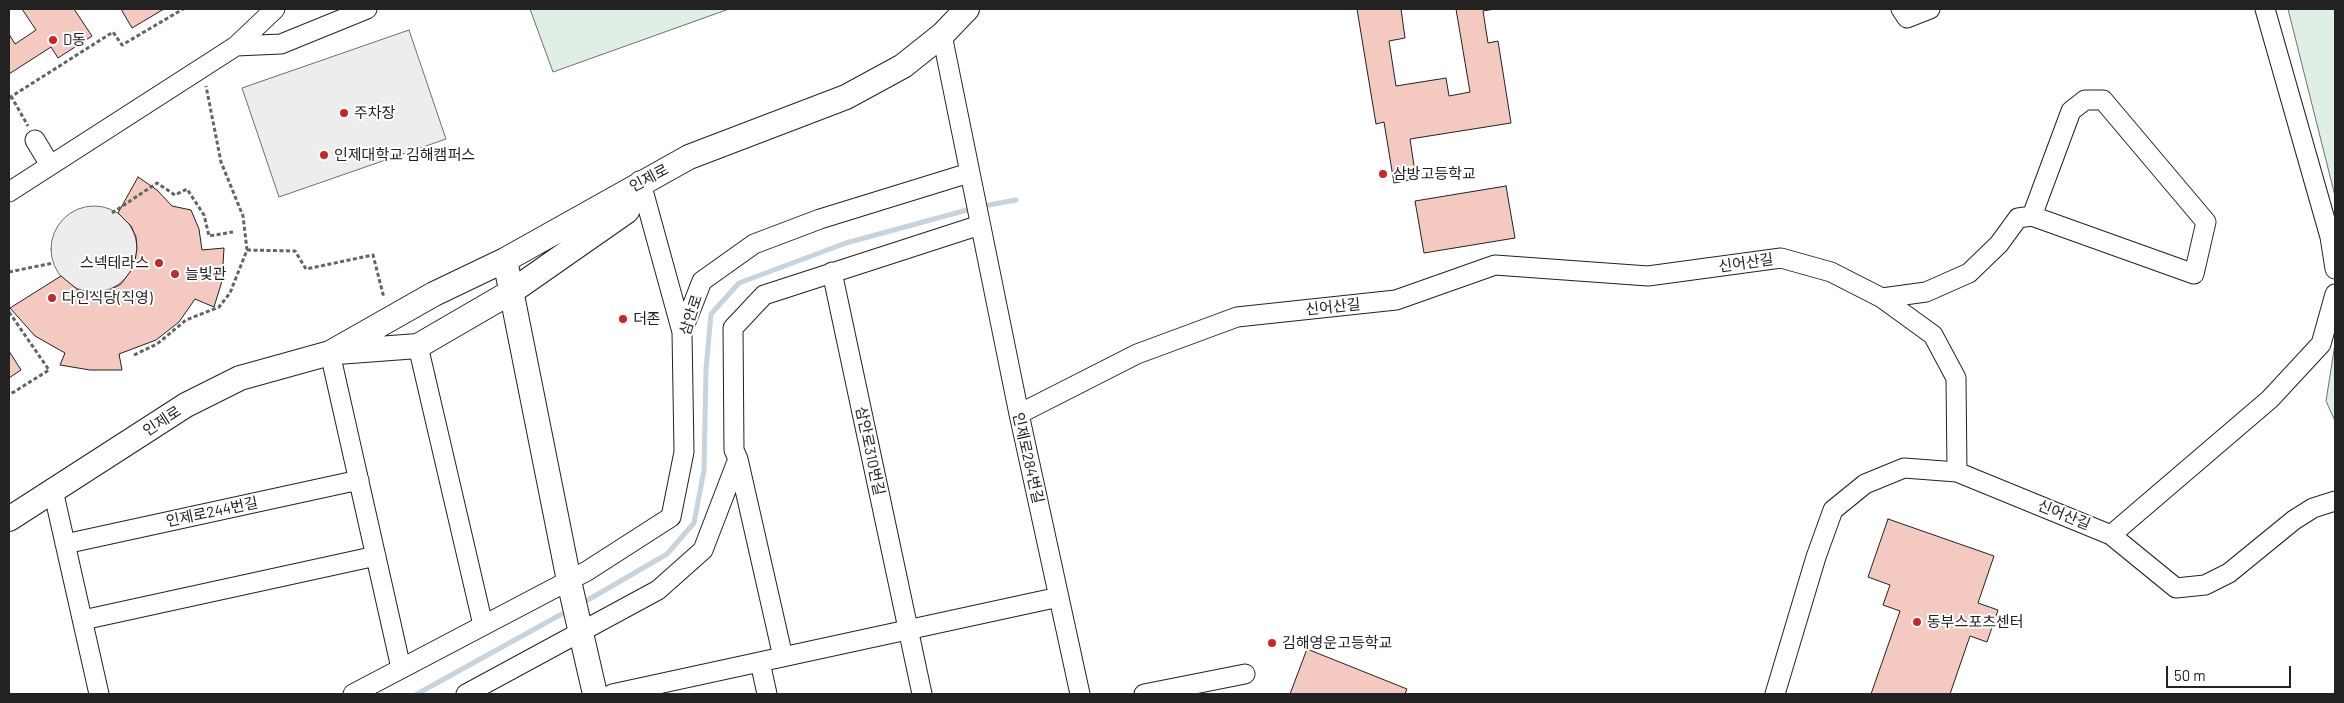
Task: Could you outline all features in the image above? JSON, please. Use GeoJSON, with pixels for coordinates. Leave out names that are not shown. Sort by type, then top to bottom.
{"type":"FeatureCollection","features":[{"type":"Feature","properties":{"kind":"main road","name":"인제로"},"geometry":{"type":"LineString","coordinates":[[9,519],[186,405],[240,378],[330,353],[434,294],[505,260],[689,157],[797,118],[846,97],[902,66],[942,35],[967,9]]}},
{"type":"Feature","properties":{"kind":"main road"},"geometry":{"type":"LineString","coordinates":[[330,353],[418,346],[511,292],[627,211],[641,183]]}},
{"type":"Feature","properties":{"kind":"main road"},"geometry":{"type":"LineString","coordinates":[[505,260],[594,694]]}},
{"type":"Feature","properties":{"kind":"street"},"geometry":{"type":"LineString","coordinates":[[9,192],[236,46],[275,9]]}},
{"type":"Feature","properties":{"kind":"street"},"geometry":{"type":"LineString","coordinates":[[236,46],[281,44],[367,9]]}},
{"type":"Feature","properties":{"kind":"street"},"geometry":{"type":"LineString","coordinates":[[1901,9],[1907,18],[1930,9]]}},
{"type":"Feature","properties":{"kind":"street"},"geometry":{"type":"LineString","coordinates":[[2265,9],[2330,237],[2335,269]]}},
{"type":"Feature","properties":{"kind":"street"},"geometry":{"type":"LineString","coordinates":[[942,35],[970,180]]}},
{"type":"Feature","properties":{"kind":"street"},"geometry":{"type":"LineString","coordinates":[[1882,298],[1926,292],[1969,273],[1999,244],[2018,218],[2032,216],[2194,274],[2206,222],[2103,100],[2085,100],[2071,111],[2032,216]]}},
{"type":"Feature","properties":{"kind":"street"},"geometry":{"type":"LineString","coordinates":[[35,140],[50,165]]}},
{"type":"Feature","properties":{"kind":"street","name":"인제로284번길"},"geometry":{"type":"LineString","coordinates":[[970,180],[1018,414],[1080,694]]}},
{"type":"Feature","properties":{"kind":"street","name":"삼안로"},"geometry":{"type":"LineString","coordinates":[[570,584],[671,517],[684,452],[682,332],[702,281],[754,244],[820,219],[970,180]]}},
{"type":"Feature","properties":{"kind":"street"},"geometry":{"type":"LineString","coordinates":[[641,183],[682,332]]}},
{"type":"Feature","properties":{"kind":"street"},"geometry":{"type":"LineString","coordinates":[[783,657],[738,459],[734,450],[733,328],[764,295],[979,223]]}},
{"type":"Feature","properties":{"kind":"street","name":"신어산길"},"geometry":{"type":"LineString","coordinates":[[1018,414],[1137,354],[1237,317],[1396,300],[1495,265],[1648,276],[1781,258],[1831,272],[1882,298],[1932,335],[1956,378],[1957,472],[2111,535],[2176,588],[2205,585],[2229,573],[2294,520],[2313,508],[2335,501]]}},
{"type":"Feature","properties":{"kind":"street","name":"삼안로310번길"},"geometry":{"type":"LineString","coordinates":[[832,272],[922,694]]}},
{"type":"Feature","properties":{"kind":"street"},"geometry":{"type":"LineString","coordinates":[[2111,535],[2270,399],[2322,344],[2335,294]]}},
{"type":"Feature","properties":{"kind":"street"},"geometry":{"type":"LineString","coordinates":[[418,346],[483,625]]}},
{"type":"Feature","properties":{"kind":"street"},"geometry":{"type":"LineString","coordinates":[[330,353],[401,668]]}},
{"type":"Feature","properties":{"kind":"street"},"geometry":{"type":"LineString","coordinates":[[466,694],[580,629],[658,590],[703,550],[738,459]]}},
{"type":"Feature","properties":{"kind":"street"},"geometry":{"type":"LineString","coordinates":[[1775,694],[1816,557],[1834,510],[1865,484],[1904,468],[1957,472]]}},
{"type":"Feature","properties":{"kind":"street","name":"인제로244번길"},"geometry":{"type":"LineString","coordinates":[[66,544],[359,480]]}},
{"type":"Feature","properties":{"kind":"street"},"geometry":{"type":"LineString","coordinates":[[54,490],[99,694]]}},
{"type":"Feature","properties":{"kind":"street"},"geometry":{"type":"LineString","coordinates":[[82,620],[376,556]]}},
{"type":"Feature","properties":{"kind":"street"},"geometry":{"type":"LineString","coordinates":[[353,694],[483,625],[570,584]]}},
{"type":"Feature","properties":{"kind":"street"},"geometry":{"type":"LineString","coordinates":[[612,694],[1059,597]]}},
{"type":"Feature","properties":{"kind":"street"},"geometry":{"type":"LineString","coordinates":[[760,662],[767,694]]}},
{"type":"Feature","properties":{"kind":"street"},"geometry":{"type":"LineString","coordinates":[[1144,694],[1245,674]]}},
{"type":"Feature","properties":{"kind":"path"},"geometry":{"type":"LineString","coordinates":[[35,140],[10,97],[113,32],[122,45],[183,9]]}},
{"type":"Feature","properties":{"kind":"path"},"geometry":{"type":"LineString","coordinates":[[134,355],[157,344],[186,320],[219,307],[230,293],[247,250],[243,216],[221,162],[202,68]]}},
{"type":"Feature","properties":{"kind":"path"},"geometry":{"type":"LineString","coordinates":[[112,213],[157,183],[175,195],[188,189],[204,215],[209,236],[233,232]]}},
{"type":"Feature","properties":{"kind":"path"},"geometry":{"type":"LineString","coordinates":[[247,250],[295,251],[306,269],[374,255],[384,298]]}},
{"type":"Feature","properties":{"kind":"path"},"geometry":{"type":"LineString","coordinates":[[9,272],[53,263]]}},
{"type":"Feature","properties":{"kind":"path"},"geometry":{"type":"LineString","coordinates":[[9,312],[48,370],[9,395]]}},
{"type":"Feature","properties":{"kind":"green space"},"geometry":{"type":"Polygon","coordinates":[[[530,9],[729,9],[553,72],[530,9]]]}},
{"type":"Feature","properties":{"kind":"green space"},"geometry":{"type":"Polygon","coordinates":[[[2288,9],[2335,9],[2335,196],[2288,9]]]}},
{"type":"Feature","properties":{"kind":"green space"},"geometry":{"type":"Polygon","coordinates":[[[2335,344],[2335,421],[2326,401],[2335,344]]]}},
{"type":"Feature","properties":{"kind":"shaded area","name":"주차장"},"geometry":{"type":"Polygon","coordinates":[[[409,30],[446,139],[279,197],[242,88],[409,30]]]}},
{"type":"Feature","properties":{"kind":"shaded area"},"geometry":{"type":"Polygon","coordinates":[[[94,206],[111,209],[125,218],[134,232],[137,249],[134,266],[125,280],[111,289],[94,292],[77,289],[63,280],[54,266],[51,249],[54,232],[63,218],[77,209],[94,206]]]}},
{"type":"Feature","properties":{"kind":"building","name":"D동"},"geometry":{"type":"Polygon","coordinates":[[[22,9],[74,9],[92,36],[58,58],[51,47],[9,74],[9,34],[15,44],[36,30],[22,9]]]}},
{"type":"Feature","properties":{"kind":"building"},"geometry":{"type":"Polygon","coordinates":[[[121,9],[164,9],[132,28],[121,9]]]}},
{"type":"Feature","properties":{"kind":"building"},"geometry":{"type":"Polygon","coordinates":[[[1357,9],[1401,9],[1405,38],[1389,41],[1396,86],[1446,78],[1449,96],[1470,92],[1456,9],[1495,9],[1483,11],[1488,43],[1498,41],[1511,123],[1410,139],[1416,179],[1394,183],[1384,122],[1376,124],[1357,9]]]}},
{"type":"Feature","properties":{"kind":"building","name":"늘빛관"},"geometry":{"type":"Polygon","coordinates":[[[138,177],[157,190],[172,206],[191,210],[199,229],[202,250],[224,248],[222,281],[214,307],[195,299],[179,322],[156,340],[119,354],[122,370],[90,370],[60,365],[65,353],[35,336],[10,308],[61,276],[78,290],[93,293],[108,291],[121,284],[135,261],[137,248],[136,237],[131,226],[118,213],[138,177]]]}},
{"type":"Feature","properties":{"kind":"building"},"geometry":{"type":"Polygon","coordinates":[[[1506,186],[1515,238],[1424,253],[1415,201],[1506,186]]]}},
{"type":"Feature","properties":{"kind":"building"},"geometry":{"type":"Polygon","coordinates":[[[9,351],[21,370],[9,378],[9,351]]]}},
{"type":"Feature","properties":{"kind":"building"},"geometry":{"type":"Polygon","coordinates":[[[1888,519],[1994,556],[1978,603],[1998,610],[1987,642],[1970,636],[1950,694],[1871,694],[1900,611],[1883,605],[1890,585],[1868,577],[1888,519]]]}},
{"type":"Feature","properties":{"kind":"building"},"geometry":{"type":"Polygon","coordinates":[[[1307,649],[1407,689],[1405,694],[1290,694],[1307,649]]]}},
{"type":"Feature","properties":{"kind":"waterway"},"geometry":{"type":"LineString","coordinates":[[581,604],[667,554],[694,523],[704,470],[706,369],[711,314],[739,283],[846,243],[978,207],[1016,200]]}},
{"type":"Feature","properties":{"kind":"waterway"},"geometry":{"type":"LineString","coordinates":[[417,694],[569,610]]}},
{"type":"Feature","properties":{"kind":"place","name":"D동"},"geometry":{"type":"Point","coordinates":[53,40]}},
{"type":"Feature","properties":{"kind":"place","name":"주차장"},"geometry":{"type":"Point","coordinates":[344,113]}},
{"type":"Feature","properties":{"kind":"place","name":"인제대학교 김해캠퍼스"},"geometry":{"type":"Point","coordinates":[324,155]}},
{"type":"Feature","properties":{"kind":"place","name":"삼방고등학교"},"geometry":{"type":"Point","coordinates":[1383,174]}},
{"type":"Feature","properties":{"kind":"place","name":"스넥테라스"},"geometry":{"type":"Point","coordinates":[159,263]}},
{"type":"Feature","properties":{"kind":"place","name":"늘빛관"},"geometry":{"type":"Point","coordinates":[175,274]}},
{"type":"Feature","properties":{"kind":"place","name":"다인식당(직영)"},"geometry":{"type":"Point","coordinates":[52,298]}},
{"type":"Feature","properties":{"kind":"place","name":"더존"},"geometry":{"type":"Point","coordinates":[623,319]}},
{"type":"Feature","properties":{"kind":"place","name":"동부스포츠센터"},"geometry":{"type":"Point","coordinates":[1917,622]}},
{"type":"Feature","properties":{"kind":"place","name":"김해영운고등학교"},"geometry":{"type":"Point","coordinates":[1272,643]}}]}
